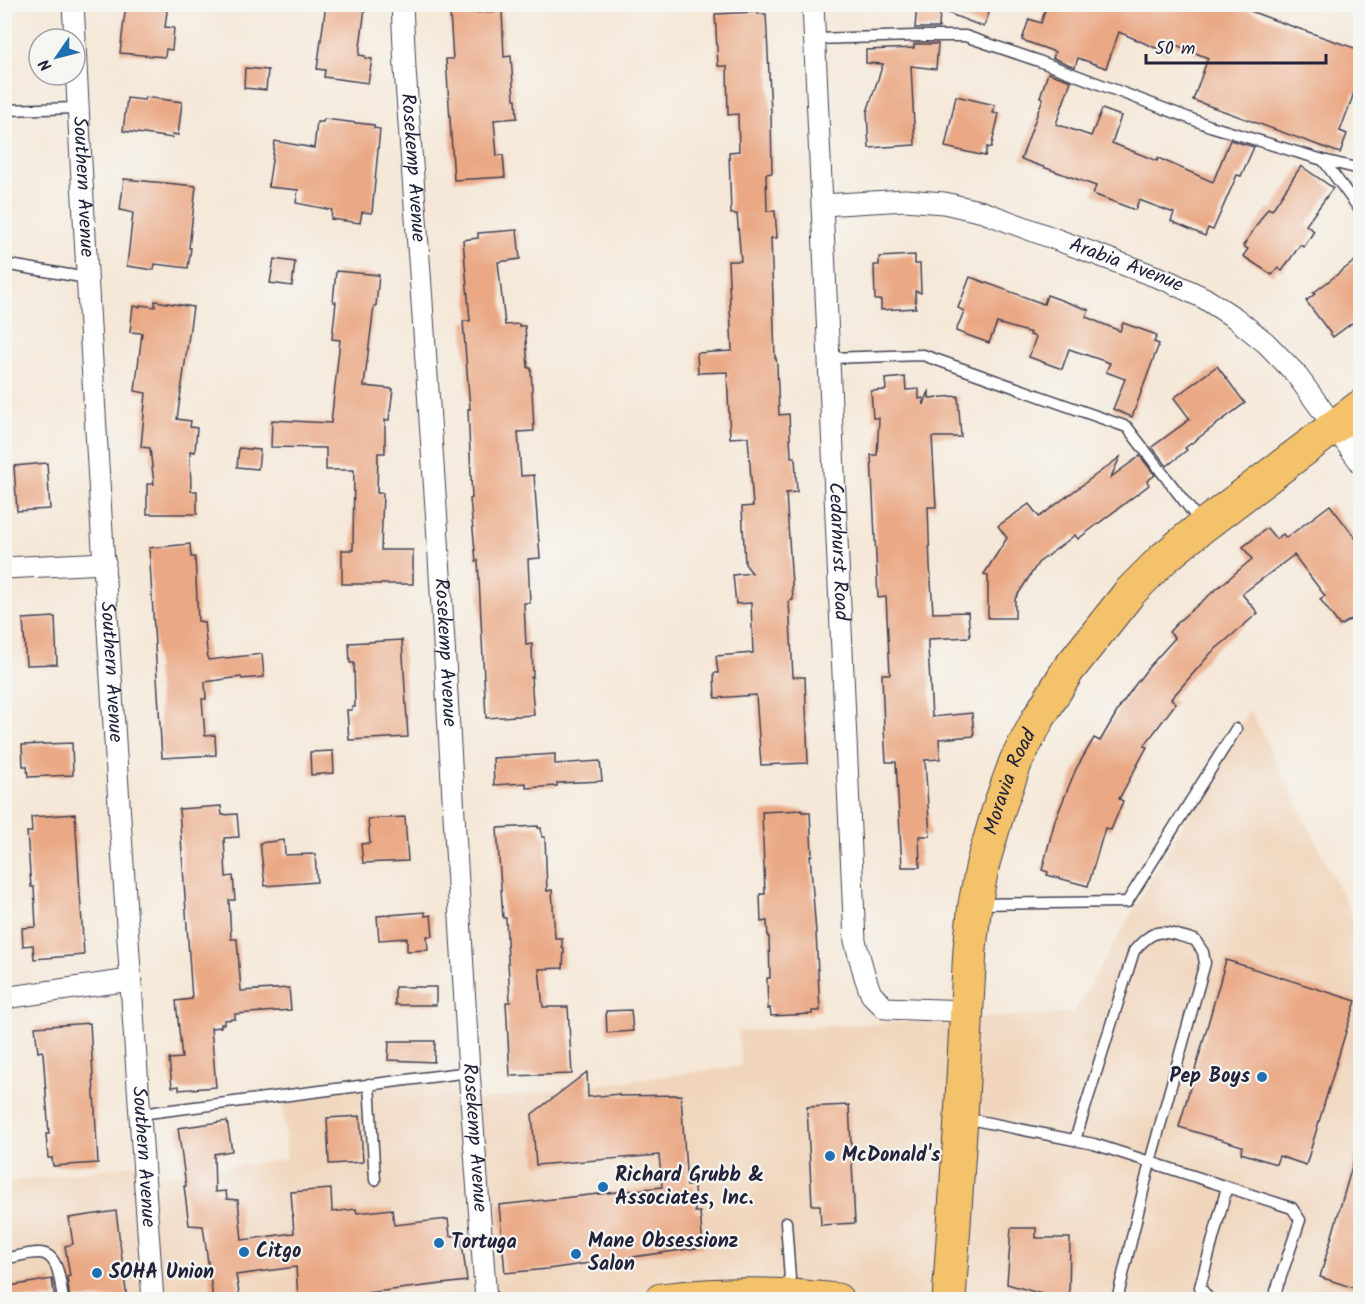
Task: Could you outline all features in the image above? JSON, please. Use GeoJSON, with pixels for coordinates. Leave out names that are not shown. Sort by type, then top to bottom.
{"type":"FeatureCollection","features":[{"type":"Feature","properties":{"kind":"main road","name":"Moravia Road"},"geometry":{"type":"LineString","coordinates":[[949,1299],[970,948],[975,904],[983,863],[1016,761],[1068,670],[1130,592],[1164,558],[1203,526],[1360,407]]}},
{"type":"Feature","properties":{"kind":"main road"},"geometry":{"type":"LineString","coordinates":[[660,1299],[728,1296],[816,1298]]}},
{"type":"Feature","properties":{"kind":"street"},"geometry":{"type":"LineString","coordinates":[[73,4],[74,27]]}},
{"type":"Feature","properties":{"kind":"street","name":"Rosekemp Avenue"},"geometry":{"type":"LineString","coordinates":[[402,4],[469,1072],[486,1299]]}},
{"type":"Feature","properties":{"kind":"street","name":"Cedarhurst Road"},"geometry":{"type":"LineString","coordinates":[[813,4],[855,941],[871,994],[885,1008],[966,1011]]}},
{"type":"Feature","properties":{"kind":"street","name":"Southern Avenue"},"geometry":{"type":"LineString","coordinates":[[77,87],[130,980],[153,1299]]}},
{"type":"Feature","properties":{"kind":"street","name":"Arabia Avenue"},"geometry":{"type":"LineString","coordinates":[[822,205],[904,200],[944,203],[983,212],[1168,281],[1204,298],[1235,318],[1266,343],[1295,373],[1360,462]]}},
{"type":"Feature","properties":{"kind":"street"},"geometry":{"type":"LineString","coordinates":[[4,568],[105,563]]}},
{"type":"Feature","properties":{"kind":"street"},"geometry":{"type":"LineString","coordinates":[[4,998],[130,980]]}},
{"type":"Feature","properties":{"kind":"lane"},"geometry":{"type":"LineString","coordinates":[[814,39],[965,36],[1036,60],[1210,126],[1360,169]]}},
{"type":"Feature","properties":{"kind":"lane"},"geometry":{"type":"LineString","coordinates":[[4,110],[78,108]]}},
{"type":"Feature","properties":{"kind":"lane"},"geometry":{"type":"LineString","coordinates":[[1323,160],[1360,210]]}},
{"type":"Feature","properties":{"kind":"lane"},"geometry":{"type":"LineString","coordinates":[[4,264],[87,278]]}},
{"type":"Feature","properties":{"kind":"lane"},"geometry":{"type":"LineString","coordinates":[[829,358],[923,355],[1127,427],[1203,526]]}},
{"type":"Feature","properties":{"kind":"lane"},"geometry":{"type":"LineString","coordinates":[[975,904],[1127,902],[1236,729]]}},
{"type":"Feature","properties":{"kind":"lane"},"geometry":{"type":"LineString","coordinates":[[1075,1140],[1134,951],[1145,938],[1160,932],[1195,940],[1203,952],[1205,963],[1150,1162],[1117,1299]]}},
{"type":"Feature","properties":{"kind":"lane"},"geometry":{"type":"LineString","coordinates":[[140,1114],[469,1072]]}},
{"type":"Feature","properties":{"kind":"lane"},"geometry":{"type":"LineString","coordinates":[[369,1084],[375,1180]]}},
{"type":"Feature","properties":{"kind":"lane"},"geometry":{"type":"LineString","coordinates":[[961,1118],[1094,1144],[1292,1208],[1300,1220],[1273,1299]]}},
{"type":"Feature","properties":{"kind":"lane"},"geometry":{"type":"LineString","coordinates":[[1212,1299],[1208,1298],[1200,1287],[1227,1187]]}},
{"type":"Feature","properties":{"kind":"lane"},"geometry":{"type":"LineString","coordinates":[[786,1222],[816,1298]]}},
{"type":"Feature","properties":{"kind":"lane"},"geometry":{"type":"LineString","coordinates":[[4,1259],[39,1253],[51,1257],[58,1271],[63,1299]]}},
{"type":"Feature","properties":{"kind":"shaded area"},"geometry":{"type":"Polygon","coordinates":[[[1250,709],[1360,931],[1360,1299],[5,1299],[4,1183],[143,1163],[143,1177],[287,1159],[282,1095],[472,1070],[474,1101],[741,1066],[738,1031],[1074,1013],[1250,709]]]}},
{"type":"Feature","properties":{"kind":"building"},"geometry":{"type":"Polygon","coordinates":[[[126,4],[168,4],[165,27],[174,28],[172,50],[166,49],[165,57],[120,53],[126,4]]]}},
{"type":"Feature","properties":{"kind":"building"},"geometry":{"type":"Polygon","coordinates":[[[326,4],[358,4],[365,8],[359,55],[372,59],[368,83],[324,77],[325,70],[317,69],[326,4]]]}},
{"type":"Feature","properties":{"kind":"building"},"geometry":{"type":"Polygon","coordinates":[[[917,4],[992,4],[984,27],[940,10],[939,28],[915,28],[917,4]]]}},
{"type":"Feature","properties":{"kind":"building"},"geometry":{"type":"Polygon","coordinates":[[[1047,4],[1232,4],[1360,50],[1360,96],[1354,93],[1340,131],[1347,134],[1340,153],[1193,100],[1208,58],[1171,43],[1167,53],[1119,32],[1106,68],[1078,58],[1075,67],[1053,58],[1055,52],[1022,40],[1029,19],[1041,23],[1047,4]]]}},
{"type":"Feature","properties":{"kind":"building"},"geometry":{"type":"Polygon","coordinates":[[[502,11],[504,57],[511,56],[517,118],[494,120],[497,156],[503,155],[505,177],[454,180],[446,59],[453,59],[450,14],[502,11]]]}},
{"type":"Feature","properties":{"kind":"building"},"geometry":{"type":"Polygon","coordinates":[[[758,12],[758,14],[766,14],[772,173],[766,174],[767,211],[775,211],[777,238],[771,238],[779,415],[789,414],[791,457],[795,457],[797,492],[786,493],[793,600],[789,601],[793,677],[805,677],[808,763],[761,765],[756,695],[715,698],[714,673],[718,673],[716,656],[753,653],[751,603],[736,604],[733,575],[752,573],[745,564],[742,507],[753,506],[748,437],[730,438],[727,372],[698,373],[697,353],[732,351],[728,261],[741,261],[737,214],[731,214],[729,152],[739,151],[738,114],[728,115],[727,66],[718,66],[715,14],[758,12]]]}},
{"type":"Feature","properties":{"kind":"building"},"geometry":{"type":"Polygon","coordinates":[[[914,44],[938,44],[936,69],[911,66],[915,145],[869,148],[867,112],[883,64],[866,63],[866,50],[914,48],[914,44]]]}},
{"type":"Feature","properties":{"kind":"building"},"geometry":{"type":"Polygon","coordinates":[[[245,68],[268,70],[266,90],[244,88],[245,68]]]}},
{"type":"Feature","properties":{"kind":"building"},"geometry":{"type":"Polygon","coordinates":[[[1048,73],[1071,81],[1056,124],[1091,136],[1102,109],[1121,116],[1112,143],[1157,161],[1158,158],[1213,182],[1230,140],[1254,147],[1241,176],[1237,175],[1213,230],[1208,228],[1205,236],[1171,221],[1174,213],[1139,200],[1135,210],[1093,194],[1096,186],[1021,159],[1043,98],[1040,97],[1048,73]]]}},
{"type":"Feature","properties":{"kind":"building"},"geometry":{"type":"Polygon","coordinates":[[[956,96],[995,105],[993,113],[999,114],[991,148],[987,147],[985,156],[945,147],[956,96]]]}},
{"type":"Feature","properties":{"kind":"building"},"geometry":{"type":"Polygon","coordinates":[[[145,97],[182,102],[178,135],[173,134],[172,138],[123,131],[127,98],[144,100],[145,97]]]}},
{"type":"Feature","properties":{"kind":"building"},"geometry":{"type":"Polygon","coordinates":[[[324,119],[374,125],[374,128],[380,129],[372,213],[362,212],[360,223],[331,219],[332,210],[296,203],[298,190],[268,187],[275,141],[314,148],[317,122],[323,122],[324,119]]]}},
{"type":"Feature","properties":{"kind":"building"},"geometry":{"type":"Polygon","coordinates":[[[1301,166],[1333,188],[1306,225],[1314,231],[1304,247],[1300,245],[1282,271],[1278,268],[1272,275],[1243,256],[1248,249],[1243,246],[1268,208],[1272,210],[1301,166]]]}},
{"type":"Feature","properties":{"kind":"building"},"geometry":{"type":"Polygon","coordinates":[[[124,179],[196,186],[188,268],[155,264],[154,270],[127,266],[133,213],[120,210],[124,179]]]}},
{"type":"Feature","properties":{"kind":"building"},"geometry":{"type":"Polygon","coordinates":[[[517,230],[520,259],[498,262],[505,325],[525,326],[528,368],[531,368],[534,431],[518,432],[521,476],[534,475],[540,558],[528,559],[530,603],[524,603],[526,645],[532,644],[533,677],[531,677],[534,715],[486,718],[478,560],[476,561],[470,499],[472,498],[468,409],[470,409],[463,321],[470,321],[463,240],[478,238],[478,233],[517,230]]]}},
{"type":"Feature","properties":{"kind":"building"},"geometry":{"type":"Polygon","coordinates":[[[915,255],[915,264],[920,264],[921,293],[915,291],[916,308],[881,310],[881,300],[875,300],[874,265],[879,265],[879,257],[915,255]]]}},
{"type":"Feature","properties":{"kind":"building"},"geometry":{"type":"Polygon","coordinates":[[[1360,257],[1360,317],[1333,337],[1306,301],[1360,257]]]}},
{"type":"Feature","properties":{"kind":"building"},"geometry":{"type":"Polygon","coordinates":[[[274,259],[295,262],[292,286],[270,283],[274,259]]]}},
{"type":"Feature","properties":{"kind":"building"},"geometry":{"type":"Polygon","coordinates":[[[336,271],[379,275],[364,386],[393,389],[389,420],[385,420],[385,453],[378,453],[377,493],[383,493],[381,550],[413,550],[413,584],[342,584],[342,550],[353,550],[354,470],[326,470],[326,448],[271,447],[272,420],[331,423],[340,340],[332,339],[336,302],[333,302],[336,271]]]}},
{"type":"Feature","properties":{"kind":"building"},"geometry":{"type":"Polygon","coordinates":[[[970,277],[1044,304],[1047,295],[1089,310],[1086,317],[1120,331],[1123,323],[1157,335],[1154,342],[1159,344],[1132,417],[1113,409],[1125,379],[1106,372],[1110,363],[1069,349],[1062,369],[1029,357],[1036,337],[1030,335],[1031,333],[997,323],[989,343],[956,331],[964,311],[958,308],[970,277]]]}},
{"type":"Feature","properties":{"kind":"building"},"geometry":{"type":"Polygon","coordinates":[[[155,301],[193,307],[177,419],[191,421],[190,427],[197,428],[195,452],[190,451],[191,491],[197,491],[197,514],[147,514],[147,484],[154,484],[150,448],[141,447],[146,393],[135,391],[142,333],[130,332],[133,306],[155,307],[155,301]]]}},
{"type":"Feature","properties":{"kind":"building"},"geometry":{"type":"Polygon","coordinates":[[[1217,366],[1245,403],[1185,448],[1187,450],[1167,466],[1152,447],[1190,419],[1174,398],[1217,366]]]}},
{"type":"Feature","properties":{"kind":"building"},"geometry":{"type":"Polygon","coordinates":[[[905,377],[906,390],[919,389],[919,399],[923,398],[924,405],[929,390],[929,398],[958,396],[961,437],[932,437],[936,507],[928,507],[930,566],[933,613],[968,612],[970,637],[928,639],[928,648],[932,717],[972,713],[974,736],[939,739],[940,759],[925,760],[930,836],[919,836],[920,867],[902,867],[896,762],[886,762],[882,674],[890,674],[886,597],[878,598],[871,455],[877,455],[879,418],[873,418],[871,391],[886,390],[885,379],[905,377]]]}},
{"type":"Feature","properties":{"kind":"building"},"geometry":{"type":"Polygon","coordinates":[[[239,448],[260,450],[258,469],[237,467],[239,448]]]}},
{"type":"Feature","properties":{"kind":"building"},"geometry":{"type":"Polygon","coordinates":[[[1140,456],[1155,475],[1147,481],[1149,485],[1078,539],[1075,535],[1038,563],[1015,599],[1015,618],[988,618],[988,576],[984,574],[1007,538],[998,526],[1029,504],[1039,517],[1120,457],[1111,477],[1140,456]]]}},
{"type":"Feature","properties":{"kind":"building"},"geometry":{"type":"Polygon","coordinates":[[[47,463],[50,509],[17,511],[14,466],[47,463]]]}},
{"type":"Feature","properties":{"kind":"building"},"geometry":{"type":"Polygon","coordinates":[[[1330,505],[1360,544],[1360,614],[1340,626],[1320,599],[1325,596],[1294,555],[1242,594],[1258,613],[1211,653],[1171,699],[1176,703],[1144,746],[1147,747],[1119,799],[1123,801],[1111,830],[1105,828],[1088,886],[1047,875],[1048,872],[1042,870],[1055,820],[1076,769],[1094,738],[1100,741],[1135,685],[1175,638],[1169,632],[1252,559],[1243,547],[1267,528],[1276,539],[1283,534],[1286,538],[1330,505]]]}},
{"type":"Feature","properties":{"kind":"building"},"geometry":{"type":"Polygon","coordinates":[[[190,544],[191,557],[195,557],[198,621],[204,622],[208,660],[262,654],[264,677],[242,679],[241,677],[205,682],[206,699],[202,699],[205,736],[215,735],[216,755],[162,758],[149,548],[190,544]]]}},
{"type":"Feature","properties":{"kind":"building"},"geometry":{"type":"Polygon","coordinates":[[[55,617],[57,664],[26,665],[23,619],[55,617]]]}},
{"type":"Feature","properties":{"kind":"building"},"geometry":{"type":"Polygon","coordinates":[[[402,640],[408,737],[349,740],[347,710],[355,707],[354,663],[350,663],[349,643],[402,640]]]}},
{"type":"Feature","properties":{"kind":"building"},"geometry":{"type":"Polygon","coordinates":[[[72,743],[73,775],[28,777],[27,766],[23,766],[22,745],[72,743]]]}},
{"type":"Feature","properties":{"kind":"building"},"geometry":{"type":"Polygon","coordinates":[[[333,751],[334,773],[311,775],[310,752],[333,751]]]}},
{"type":"Feature","properties":{"kind":"building"},"geometry":{"type":"Polygon","coordinates":[[[555,754],[555,764],[600,761],[602,781],[557,783],[557,786],[526,788],[526,783],[494,785],[493,758],[555,754]]]}},
{"type":"Feature","properties":{"kind":"building"},"geometry":{"type":"Polygon","coordinates":[[[221,806],[222,815],[237,814],[239,837],[224,838],[226,877],[233,876],[235,900],[229,900],[231,939],[237,939],[241,991],[289,988],[291,1010],[235,1014],[235,1019],[224,1020],[221,1027],[211,1028],[216,1087],[179,1090],[179,1086],[172,1087],[169,1059],[182,1058],[176,1001],[192,999],[179,809],[221,806]]]}},
{"type":"Feature","properties":{"kind":"building"},"geometry":{"type":"Polygon","coordinates":[[[802,810],[802,812],[810,812],[812,855],[810,855],[820,1011],[812,1011],[812,1014],[771,1016],[770,1008],[768,1009],[767,978],[770,978],[769,937],[767,921],[761,922],[760,894],[765,894],[762,812],[802,810]]]}},
{"type":"Feature","properties":{"kind":"building"},"geometry":{"type":"Polygon","coordinates":[[[75,814],[84,955],[34,959],[33,945],[23,946],[22,928],[36,927],[27,832],[32,832],[31,817],[75,814]]]}},
{"type":"Feature","properties":{"kind":"building"},"geometry":{"type":"Polygon","coordinates":[[[405,817],[408,861],[363,863],[361,844],[370,843],[368,819],[405,817]]]}},
{"type":"Feature","properties":{"kind":"building"},"geometry":{"type":"Polygon","coordinates":[[[538,826],[541,828],[542,837],[545,837],[547,891],[552,890],[555,938],[562,938],[562,948],[564,948],[563,968],[539,969],[543,1007],[568,1007],[572,1074],[510,1076],[506,1002],[510,1002],[506,918],[503,918],[497,828],[538,826]]]}},
{"type":"Feature","properties":{"kind":"building"},"geometry":{"type":"Polygon","coordinates":[[[284,840],[285,855],[315,854],[317,882],[265,886],[260,843],[284,840]]]}},
{"type":"Feature","properties":{"kind":"building"},"geometry":{"type":"Polygon","coordinates":[[[425,912],[425,916],[431,915],[433,936],[427,936],[428,950],[407,951],[407,938],[379,940],[377,916],[425,912]]]}},
{"type":"Feature","properties":{"kind":"building","name":"Pep Boys"},"geometry":{"type":"Polygon","coordinates":[[[1226,960],[1356,1001],[1306,1165],[1279,1156],[1276,1164],[1241,1153],[1242,1146],[1179,1127],[1226,960]]]}},
{"type":"Feature","properties":{"kind":"building"},"geometry":{"type":"Polygon","coordinates":[[[395,987],[436,987],[436,1005],[395,1005],[395,987]]]}},
{"type":"Feature","properties":{"kind":"building"},"geometry":{"type":"Polygon","coordinates":[[[631,1010],[633,1031],[607,1033],[606,1011],[631,1010]]]}},
{"type":"Feature","properties":{"kind":"building"},"geometry":{"type":"Polygon","coordinates":[[[90,1023],[98,1163],[53,1166],[52,1158],[48,1158],[46,1134],[49,1134],[43,1053],[38,1052],[35,1027],[90,1023]]]}},
{"type":"Feature","properties":{"kind":"building"},"geometry":{"type":"Polygon","coordinates":[[[389,1041],[435,1041],[434,1062],[388,1060],[389,1041]]]}},
{"type":"Feature","properties":{"kind":"building"},"geometry":{"type":"Polygon","coordinates":[[[587,1072],[588,1097],[619,1094],[619,1096],[681,1095],[687,1186],[694,1185],[695,1212],[700,1212],[703,1247],[505,1273],[499,1205],[662,1187],[659,1155],[536,1165],[532,1114],[587,1072]]]}},
{"type":"Feature","properties":{"kind":"building","name":"McDonald's"},"geometry":{"type":"Polygon","coordinates":[[[849,1105],[855,1223],[821,1225],[820,1205],[812,1205],[807,1107],[849,1105]]]}},
{"type":"Feature","properties":{"kind":"building"},"geometry":{"type":"Polygon","coordinates":[[[360,1116],[363,1162],[329,1164],[327,1118],[360,1116]]]}},
{"type":"Feature","properties":{"kind":"building"},"geometry":{"type":"Polygon","coordinates":[[[227,1121],[232,1151],[214,1154],[215,1192],[226,1191],[227,1199],[238,1200],[242,1240],[294,1233],[291,1192],[331,1189],[332,1212],[356,1209],[357,1213],[392,1209],[394,1225],[448,1219],[450,1236],[461,1235],[467,1281],[315,1299],[298,1299],[296,1267],[236,1275],[240,1299],[213,1299],[203,1226],[189,1225],[178,1128],[227,1121]]]}},
{"type":"Feature","properties":{"kind":"building"},"geometry":{"type":"Polygon","coordinates":[[[1355,1156],[1360,1156],[1360,1290],[1320,1277],[1355,1156]]]}},
{"type":"Feature","properties":{"kind":"building","name":"SOHA Union"},"geometry":{"type":"Polygon","coordinates":[[[116,1211],[127,1299],[70,1299],[67,1277],[70,1276],[65,1246],[73,1244],[69,1218],[116,1211]]]}},
{"type":"Feature","properties":{"kind":"building"},"geometry":{"type":"Polygon","coordinates":[[[1011,1228],[1036,1228],[1036,1238],[1070,1238],[1069,1299],[1059,1299],[1007,1284],[1011,1228]]]}},
{"type":"Feature","properties":{"kind":"building"},"geometry":{"type":"Polygon","coordinates":[[[52,1279],[55,1299],[4,1299],[4,1287],[52,1279]]]}},
{"type":"Feature","properties":{"kind":"place","name":"Pep Boys"},"geometry":{"type":"Point","coordinates":[1262,1077]}},
{"type":"Feature","properties":{"kind":"place","name":"McDonald's"},"geometry":{"type":"Point","coordinates":[830,1156]}},
{"type":"Feature","properties":{"kind":"place","name":"Richard Grubb & Associates, Inc."},"geometry":{"type":"Point","coordinates":[603,1187]}},
{"type":"Feature","properties":{"kind":"place","name":"Tortuga"},"geometry":{"type":"Point","coordinates":[439,1243]}},
{"type":"Feature","properties":{"kind":"place","name":"Citgo"},"geometry":{"type":"Point","coordinates":[244,1252]}},
{"type":"Feature","properties":{"kind":"place","name":"Mane Obsessionz Salon"},"geometry":{"type":"Point","coordinates":[576,1254]}},
{"type":"Feature","properties":{"kind":"place","name":"SOHA Union"},"geometry":{"type":"Point","coordinates":[97,1273]}}]}
